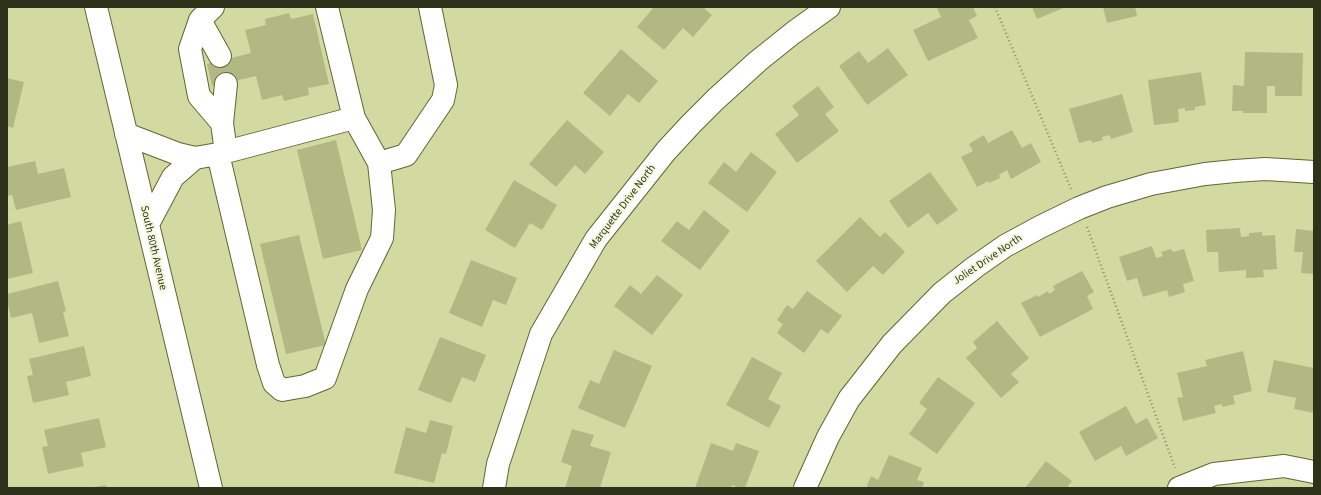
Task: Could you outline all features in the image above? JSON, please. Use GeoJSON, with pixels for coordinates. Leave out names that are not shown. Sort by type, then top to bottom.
{"type":"FeatureCollection","features":[{"type":"Feature","properties":{"kind":"street","name":"South 80th Avenue"},"geometry":{"type":"LineString","coordinates":[[96,7],[211,488]]}},
{"type":"Feature","properties":{"kind":"street"},"geometry":{"type":"LineString","coordinates":[[226,84],[222,122],[222,153],[268,365],[274,383],[282,390],[305,386],[325,378],[357,289],[382,238],[384,210],[379,163],[354,118],[327,7]]}},
{"type":"Feature","properties":{"kind":"street"},"geometry":{"type":"LineString","coordinates":[[379,163],[406,154],[443,100],[446,85],[430,7]]}},
{"type":"Feature","properties":{"kind":"street","name":"Marquette Drive North"},"geometry":{"type":"LineString","coordinates":[[494,488],[498,464],[541,334],[596,239],[666,151],[716,99],[758,61],[829,7]]}},
{"type":"Feature","properties":{"kind":"street"},"geometry":{"type":"LineString","coordinates":[[207,13],[220,56]]}},
{"type":"Feature","properties":{"kind":"street"},"geometry":{"type":"LineString","coordinates":[[207,13],[190,49],[198,96],[222,122]]}},
{"type":"Feature","properties":{"kind":"street"},"geometry":{"type":"LineString","coordinates":[[126,134],[178,154],[195,158],[222,153],[354,118]]}},
{"type":"Feature","properties":{"kind":"street"},"geometry":{"type":"LineString","coordinates":[[148,224],[173,177],[195,158]]}},
{"type":"Feature","properties":{"kind":"street","name":"Joliet Drive North"},"geometry":{"type":"LineString","coordinates":[[805,488],[828,437],[849,400],[887,349],[942,293],[974,267],[1005,246],[1079,208],[1126,191],[1151,184],[1189,176],[1235,171],[1265,169],[1314,172]]}},
{"type":"Feature","properties":{"kind":"street"},"geometry":{"type":"LineString","coordinates":[[1180,487],[1214,474],[1284,466],[1314,472]]}},
{"type":"Feature","properties":{"kind":"path"},"geometry":{"type":"LineString","coordinates":[[995,7],[1079,208],[1180,487]]}},
{"type":"Feature","properties":{"kind":"building"},"geometry":{"type":"Polygon","coordinates":[[[654,7],[703,7],[712,15],[693,37],[683,28],[664,50],[637,27],[654,7]]]}},
{"type":"Feature","properties":{"kind":"building"},"geometry":{"type":"Polygon","coordinates":[[[973,7],[977,16],[969,20],[978,38],[928,61],[913,30],[941,17],[937,8],[973,7]]]}},
{"type":"Feature","properties":{"kind":"building"},"geometry":{"type":"Polygon","coordinates":[[[1032,7],[1066,7],[1037,19],[1032,7]]]}},
{"type":"Feature","properties":{"kind":"building"},"geometry":{"type":"Polygon","coordinates":[[[1103,7],[1135,7],[1137,16],[1107,23],[1103,7]]]}},
{"type":"Feature","properties":{"kind":"building"},"geometry":{"type":"Polygon","coordinates":[[[289,13],[291,19],[313,14],[329,84],[308,88],[309,95],[284,101],[282,95],[262,100],[256,76],[212,86],[207,64],[251,53],[245,30],[266,25],[265,19],[289,13]]]}},
{"type":"Feature","properties":{"kind":"building"},"geometry":{"type":"Polygon","coordinates":[[[888,48],[908,75],[867,105],[839,66],[859,51],[868,63],[888,48]]]}},
{"type":"Feature","properties":{"kind":"building"},"geometry":{"type":"Polygon","coordinates":[[[621,49],[658,81],[639,103],[628,94],[610,116],[583,93],[621,49]]]}},
{"type":"Feature","properties":{"kind":"building"},"geometry":{"type":"Polygon","coordinates":[[[1245,52],[1303,53],[1302,96],[1275,96],[1275,86],[1267,86],[1267,113],[1243,113],[1243,111],[1232,111],[1233,85],[1244,86],[1245,52]]]}},
{"type":"Feature","properties":{"kind":"building"},"geometry":{"type":"Polygon","coordinates":[[[1201,72],[1206,105],[1195,107],[1195,110],[1185,111],[1185,108],[1178,109],[1179,122],[1154,125],[1148,80],[1201,72]]]}},
{"type":"Feature","properties":{"kind":"building"},"geometry":{"type":"Polygon","coordinates":[[[7,78],[24,82],[13,128],[7,126],[7,78]]]}},
{"type":"Feature","properties":{"kind":"building"},"geometry":{"type":"Polygon","coordinates":[[[818,86],[834,107],[825,114],[839,131],[797,163],[775,134],[799,115],[792,106],[818,86]]]}},
{"type":"Feature","properties":{"kind":"building"},"geometry":{"type":"Polygon","coordinates":[[[1122,94],[1133,132],[1111,139],[1110,135],[1102,137],[1103,140],[1092,143],[1091,140],[1079,143],[1069,109],[1122,94]]]}},
{"type":"Feature","properties":{"kind":"building"},"geometry":{"type":"Polygon","coordinates":[[[567,120],[604,152],[585,174],[575,165],[556,187],[529,164],[567,120]]]}},
{"type":"Feature","properties":{"kind":"building"},"geometry":{"type":"Polygon","coordinates":[[[1012,130],[1022,148],[1031,143],[1041,162],[1011,179],[1007,170],[999,175],[1000,178],[989,183],[988,181],[977,187],[961,157],[973,151],[969,144],[984,135],[988,143],[1012,130]]]}},
{"type":"Feature","properties":{"kind":"building"},"geometry":{"type":"Polygon","coordinates":[[[336,140],[362,250],[323,259],[297,150],[336,140]]]}},
{"type":"Feature","properties":{"kind":"building"},"geometry":{"type":"Polygon","coordinates":[[[751,152],[777,172],[747,212],[708,183],[724,162],[736,172],[751,152]]]}},
{"type":"Feature","properties":{"kind":"building"},"geometry":{"type":"Polygon","coordinates":[[[35,161],[38,174],[64,168],[71,197],[16,210],[12,195],[7,196],[7,167],[35,161]]]}},
{"type":"Feature","properties":{"kind":"building"},"geometry":{"type":"Polygon","coordinates":[[[930,172],[958,210],[937,225],[928,213],[908,228],[889,201],[930,172]]]}},
{"type":"Feature","properties":{"kind":"building"},"geometry":{"type":"Polygon","coordinates":[[[514,180],[557,205],[542,230],[530,223],[515,248],[485,230],[514,180]]]}},
{"type":"Feature","properties":{"kind":"building"},"geometry":{"type":"Polygon","coordinates":[[[704,210],[730,231],[700,270],[661,241],[677,221],[689,230],[704,210]]]}},
{"type":"Feature","properties":{"kind":"building"},"geometry":{"type":"Polygon","coordinates":[[[860,217],[880,237],[885,232],[905,252],[883,275],[873,266],[847,292],[816,261],[860,217]]]}},
{"type":"Feature","properties":{"kind":"building"},"geometry":{"type":"Polygon","coordinates":[[[21,221],[33,273],[7,279],[7,225],[21,221]]]}},
{"type":"Feature","properties":{"kind":"building"},"geometry":{"type":"Polygon","coordinates":[[[1240,228],[1241,237],[1249,236],[1249,233],[1262,232],[1262,236],[1275,235],[1277,269],[1263,270],[1264,277],[1246,278],[1246,270],[1219,272],[1218,252],[1207,252],[1206,230],[1240,228]]]}},
{"type":"Feature","properties":{"kind":"building"},"geometry":{"type":"Polygon","coordinates":[[[1296,229],[1314,231],[1314,274],[1301,273],[1303,252],[1294,252],[1296,229]]]}},
{"type":"Feature","properties":{"kind":"building"},"geometry":{"type":"Polygon","coordinates":[[[299,235],[326,345],[286,354],[260,244],[299,235]]]}},
{"type":"Feature","properties":{"kind":"building"},"geometry":{"type":"Polygon","coordinates":[[[1152,246],[1156,258],[1163,256],[1161,252],[1171,249],[1173,252],[1184,249],[1194,281],[1183,284],[1185,292],[1169,297],[1167,290],[1143,297],[1137,278],[1127,281],[1119,257],[1152,246]]]}},
{"type":"Feature","properties":{"kind":"building"},"geometry":{"type":"Polygon","coordinates":[[[471,260],[517,278],[506,305],[493,300],[482,327],[449,313],[471,260]]]}},
{"type":"Feature","properties":{"kind":"building"},"geometry":{"type":"Polygon","coordinates":[[[1082,271],[1094,292],[1087,296],[1093,309],[1040,337],[1021,303],[1037,295],[1038,297],[1048,291],[1049,294],[1055,290],[1053,286],[1082,271]]]}},
{"type":"Feature","properties":{"kind":"building"},"geometry":{"type":"Polygon","coordinates":[[[657,275],[683,295],[652,335],[614,306],[630,285],[641,294],[657,275]]]}},
{"type":"Feature","properties":{"kind":"building"},"geometry":{"type":"Polygon","coordinates":[[[58,281],[66,311],[63,312],[69,336],[39,343],[32,313],[11,318],[7,294],[58,281]]]}},
{"type":"Feature","properties":{"kind":"building"},"geometry":{"type":"Polygon","coordinates":[[[807,291],[842,316],[828,334],[821,329],[804,353],[777,333],[783,324],[777,320],[787,305],[793,309],[807,291]]]}},
{"type":"Feature","properties":{"kind":"building"},"geometry":{"type":"Polygon","coordinates":[[[997,321],[1029,358],[1011,374],[1019,382],[1001,398],[966,358],[977,348],[973,342],[997,321]]]}},
{"type":"Feature","properties":{"kind":"building"},"geometry":{"type":"Polygon","coordinates":[[[440,337],[486,355],[475,382],[462,377],[451,403],[418,390],[440,337]]]}},
{"type":"Feature","properties":{"kind":"building"},"geometry":{"type":"Polygon","coordinates":[[[84,346],[91,376],[66,382],[69,395],[33,403],[27,376],[33,375],[29,359],[84,346]]]}},
{"type":"Feature","properties":{"kind":"building"},"geometry":{"type":"Polygon","coordinates":[[[614,350],[652,366],[625,428],[578,408],[590,380],[599,384],[614,350]]]}},
{"type":"Feature","properties":{"kind":"building"},"geometry":{"type":"Polygon","coordinates":[[[1243,351],[1252,391],[1233,396],[1235,404],[1222,407],[1222,404],[1214,406],[1216,413],[1183,421],[1177,398],[1183,397],[1177,373],[1207,366],[1205,360],[1243,351]]]}},
{"type":"Feature","properties":{"kind":"building"},"geometry":{"type":"Polygon","coordinates":[[[752,357],[782,373],[768,399],[781,406],[769,428],[726,405],[752,357]]]}},
{"type":"Feature","properties":{"kind":"building"},"geometry":{"type":"Polygon","coordinates":[[[1274,360],[1314,368],[1314,413],[1294,409],[1296,398],[1267,392],[1274,360]]]}},
{"type":"Feature","properties":{"kind":"building"},"geometry":{"type":"Polygon","coordinates":[[[938,377],[975,403],[937,454],[909,434],[927,409],[919,403],[938,377]]]}},
{"type":"Feature","properties":{"kind":"building"},"geometry":{"type":"Polygon","coordinates":[[[1126,406],[1136,424],[1147,418],[1158,438],[1126,456],[1121,446],[1095,461],[1079,432],[1126,406]]]}},
{"type":"Feature","properties":{"kind":"building"},"geometry":{"type":"Polygon","coordinates":[[[99,418],[106,447],[81,453],[84,466],[48,474],[42,447],[48,446],[44,430],[99,418]]]}},
{"type":"Feature","properties":{"kind":"building"},"geometry":{"type":"Polygon","coordinates":[[[430,420],[453,426],[446,454],[442,453],[434,483],[394,473],[406,427],[426,433],[430,420]]]}},
{"type":"Feature","properties":{"kind":"building"},"geometry":{"type":"Polygon","coordinates":[[[572,429],[594,435],[590,446],[611,452],[600,488],[565,488],[572,466],[561,462],[572,429]]]}},
{"type":"Feature","properties":{"kind":"building"},"geometry":{"type":"Polygon","coordinates":[[[711,443],[733,451],[736,443],[759,451],[745,488],[739,488],[732,485],[731,488],[695,488],[711,443]]]}},
{"type":"Feature","properties":{"kind":"building"},"geometry":{"type":"Polygon","coordinates":[[[889,455],[922,468],[917,480],[924,482],[922,488],[866,488],[871,476],[878,480],[889,455]]]}},
{"type":"Feature","properties":{"kind":"building"},"geometry":{"type":"Polygon","coordinates":[[[1046,461],[1072,481],[1067,488],[1025,488],[1046,461]]]}},
{"type":"Feature","properties":{"kind":"building"},"geometry":{"type":"Polygon","coordinates":[[[106,485],[107,488],[94,488],[94,487],[106,485]]]}},
{"type":"Feature","properties":{"kind":"tunnel"},"geometry":{"type":"LineString","coordinates":[[220,56],[226,84]]}}]}
